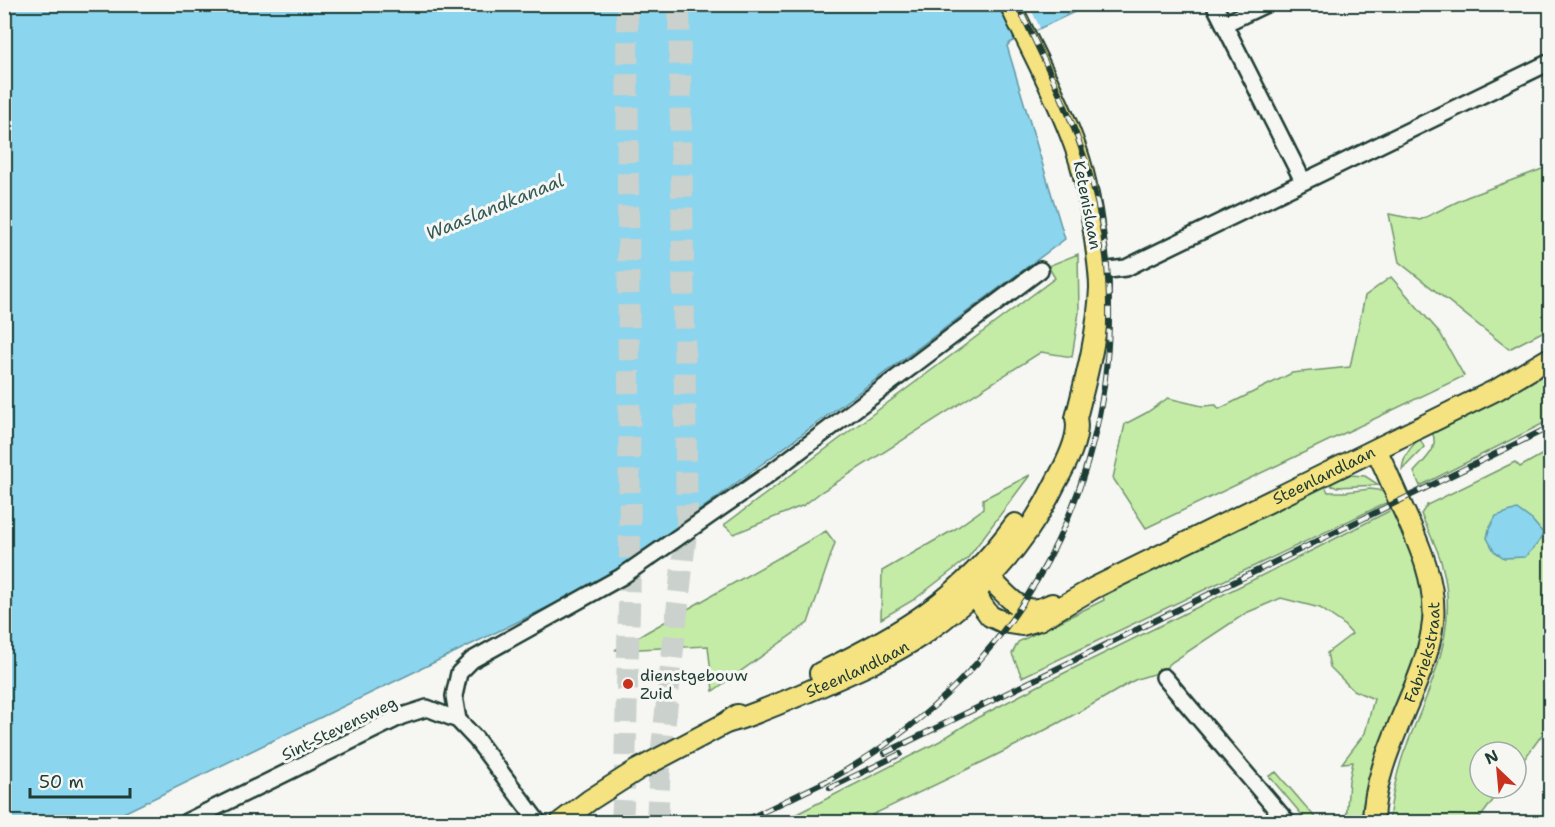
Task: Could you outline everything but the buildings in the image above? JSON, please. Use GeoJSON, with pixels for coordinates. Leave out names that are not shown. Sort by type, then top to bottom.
{"type":"FeatureCollection","features":[{"type":"Feature","properties":{"kind":"main road","name":"Ketenislaan"},"geometry":{"type":"LineString","coordinates":[[978,579],[1005,560],[1024,536],[1048,499],[1067,461],[1078,426],[1076,418],[1088,374],[1100,288],[1100,271],[1092,217],[1074,142],[1054,93],[1010,4]]}},
{"type":"Feature","properties":{"kind":"main road","name":"Steenlandlaan"},"geometry":{"type":"LineString","coordinates":[[978,579],[982,605],[990,616],[1004,622],[1022,624],[1039,620],[1094,588],[1498,390],[1551,358]]}},
{"type":"Feature","properties":{"kind":"main road","name":"Fabriekstraat"},"geometry":{"type":"LineString","coordinates":[[1373,822],[1373,810],[1381,773],[1427,655],[1433,620],[1432,591],[1420,545],[1376,450]]}},
{"type":"Feature","properties":{"kind":"main road","name":"Steenlandlaan"},"geometry":{"type":"LineString","coordinates":[[978,579],[1016,603],[1036,610],[1094,588]]}},
{"type":"Feature","properties":{"kind":"main road","name":"Steenlandlaan"},"geometry":{"type":"LineString","coordinates":[[561,822],[637,770],[726,723],[743,711],[893,635],[978,579]]}},
{"type":"Feature","properties":{"kind":"street"},"geometry":{"type":"LineString","coordinates":[[1214,4],[1303,181]]}},
{"type":"Feature","properties":{"kind":"street"},"geometry":{"type":"LineString","coordinates":[[1224,24],[1266,4]]}},
{"type":"Feature","properties":{"kind":"street"},"geometry":{"type":"LineString","coordinates":[[1100,271],[1126,268],[1551,62]]}},
{"type":"Feature","properties":{"kind":"street"},"geometry":{"type":"LineString","coordinates":[[458,720],[454,696],[459,673],[472,660],[621,577],[765,477],[1040,270]]}},
{"type":"Feature","properties":{"kind":"street"},"geometry":{"type":"LineString","coordinates":[[1164,677],[1287,822]]}},
{"type":"Feature","properties":{"kind":"street","name":"Sint-Stevensweg"},"geometry":{"type":"LineString","coordinates":[[186,822],[402,716],[427,708],[458,720],[476,738],[538,822]]}},
{"type":"Feature","properties":{"kind":"green space"},"geometry":{"type":"Polygon","coordinates":[[[1550,166],[1550,328],[1509,349],[1399,262],[1389,214],[1420,220],[1467,197],[1550,166]]]}},
{"type":"Feature","properties":{"kind":"green space"},"geometry":{"type":"Polygon","coordinates":[[[1078,254],[1079,312],[1072,357],[1041,352],[804,505],[734,534],[724,525],[1055,278],[1048,266],[1078,254]]]}},
{"type":"Feature","properties":{"kind":"green space"},"geometry":{"type":"Polygon","coordinates":[[[1391,277],[1440,333],[1464,376],[1146,528],[1113,478],[1125,424],[1168,398],[1202,406],[1216,405],[1219,409],[1292,373],[1350,367],[1365,296],[1391,277]]]}},
{"type":"Feature","properties":{"kind":"green space"},"geometry":{"type":"Polygon","coordinates":[[[1550,370],[1550,420],[1420,486],[1414,472],[1433,449],[1432,432],[1499,399],[1550,370]]]}},
{"type":"Feature","properties":{"kind":"green space"},"geometry":{"type":"Polygon","coordinates":[[[1420,439],[1424,447],[1402,470],[1408,453],[1420,439]]]}},
{"type":"Feature","properties":{"kind":"green space"},"geometry":{"type":"Polygon","coordinates":[[[1550,450],[1550,724],[1528,754],[1528,740],[1468,740],[1468,800],[1493,800],[1477,822],[1389,822],[1398,771],[1438,663],[1447,615],[1447,590],[1442,565],[1421,514],[1427,505],[1515,462],[1520,467],[1550,450]]]}},
{"type":"Feature","properties":{"kind":"green space"},"geometry":{"type":"Polygon","coordinates":[[[1030,475],[967,559],[915,599],[881,619],[882,571],[955,529],[983,509],[983,499],[1030,475]]]}},
{"type":"Feature","properties":{"kind":"green space"},"geometry":{"type":"Polygon","coordinates":[[[1349,475],[1365,476],[1379,485],[1336,487],[1330,483],[1349,475]]]}},
{"type":"Feature","properties":{"kind":"green space"},"geometry":{"type":"Polygon","coordinates":[[[1325,486],[1328,492],[1378,490],[1383,492],[1390,501],[1022,677],[1012,654],[1018,642],[1104,600],[1103,595],[1325,486]]]}},
{"type":"Feature","properties":{"kind":"green space"},"geometry":{"type":"Polygon","coordinates":[[[1393,509],[1418,563],[1423,592],[1423,622],[1416,667],[1376,761],[1364,800],[1361,822],[1346,822],[1349,780],[1353,762],[1342,763],[1365,733],[1374,699],[1353,690],[1330,667],[1327,653],[1352,634],[1342,623],[1320,608],[1281,598],[1246,613],[1162,671],[1137,679],[1036,735],[872,815],[882,820],[881,822],[781,822],[940,741],[973,720],[1040,685],[1393,509]]]}},
{"type":"Feature","properties":{"kind":"green space"},"geometry":{"type":"Polygon","coordinates":[[[826,531],[835,543],[808,623],[713,691],[708,646],[615,650],[826,531]]]}},
{"type":"Feature","properties":{"kind":"green space"},"geometry":{"type":"Polygon","coordinates":[[[1276,772],[1319,822],[1308,822],[1269,776],[1276,772]]]}},
{"type":"Feature","properties":{"kind":"water","name":"Waaslandkanaal"},"geometry":{"type":"Polygon","coordinates":[[[5,5],[1089,5],[1007,46],[1065,239],[610,577],[105,822],[5,822],[5,5]]]}},
{"type":"Feature","properties":{"kind":"water"},"geometry":{"type":"Polygon","coordinates":[[[1517,509],[1532,520],[1543,533],[1538,543],[1525,557],[1504,558],[1494,551],[1487,538],[1489,529],[1496,516],[1517,509]]]}},
{"type":"Feature","properties":{"kind":"pier"},"geometry":{"type":"Polygon","coordinates":[[[998,5],[1029,5],[1040,28],[1016,40],[998,5]]]}},
{"type":"Feature","properties":{"kind":"tunnel"},"geometry":{"type":"LineString","coordinates":[[622,822],[630,568],[627,4]]}},
{"type":"Feature","properties":{"kind":"tunnel"},"geometry":{"type":"LineString","coordinates":[[657,822],[660,766],[687,523],[679,4]]}},
{"type":"Feature","properties":{"kind":"railway"},"geometry":{"type":"LineString","coordinates":[[824,783],[878,750],[927,712],[958,683],[1001,634],[1037,580],[1066,523],[1088,462],[1102,399],[1109,335],[1107,270],[1098,206],[1074,128],[1017,4]]}},
{"type":"Feature","properties":{"kind":"railway"},"geometry":{"type":"LineString","coordinates":[[885,753],[1550,427]]}},
{"type":"Feature","properties":{"kind":"railway"},"geometry":{"type":"LineString","coordinates":[[830,788],[900,754]]}},
{"type":"Feature","properties":{"kind":"railway"},"geometry":{"type":"LineString","coordinates":[[742,822],[831,779]]}},
{"type":"Feature","properties":{"kind":"place","name":"dienstgebouw Zuid"},"geometry":{"type":"Point","coordinates":[628,684]}}]}
